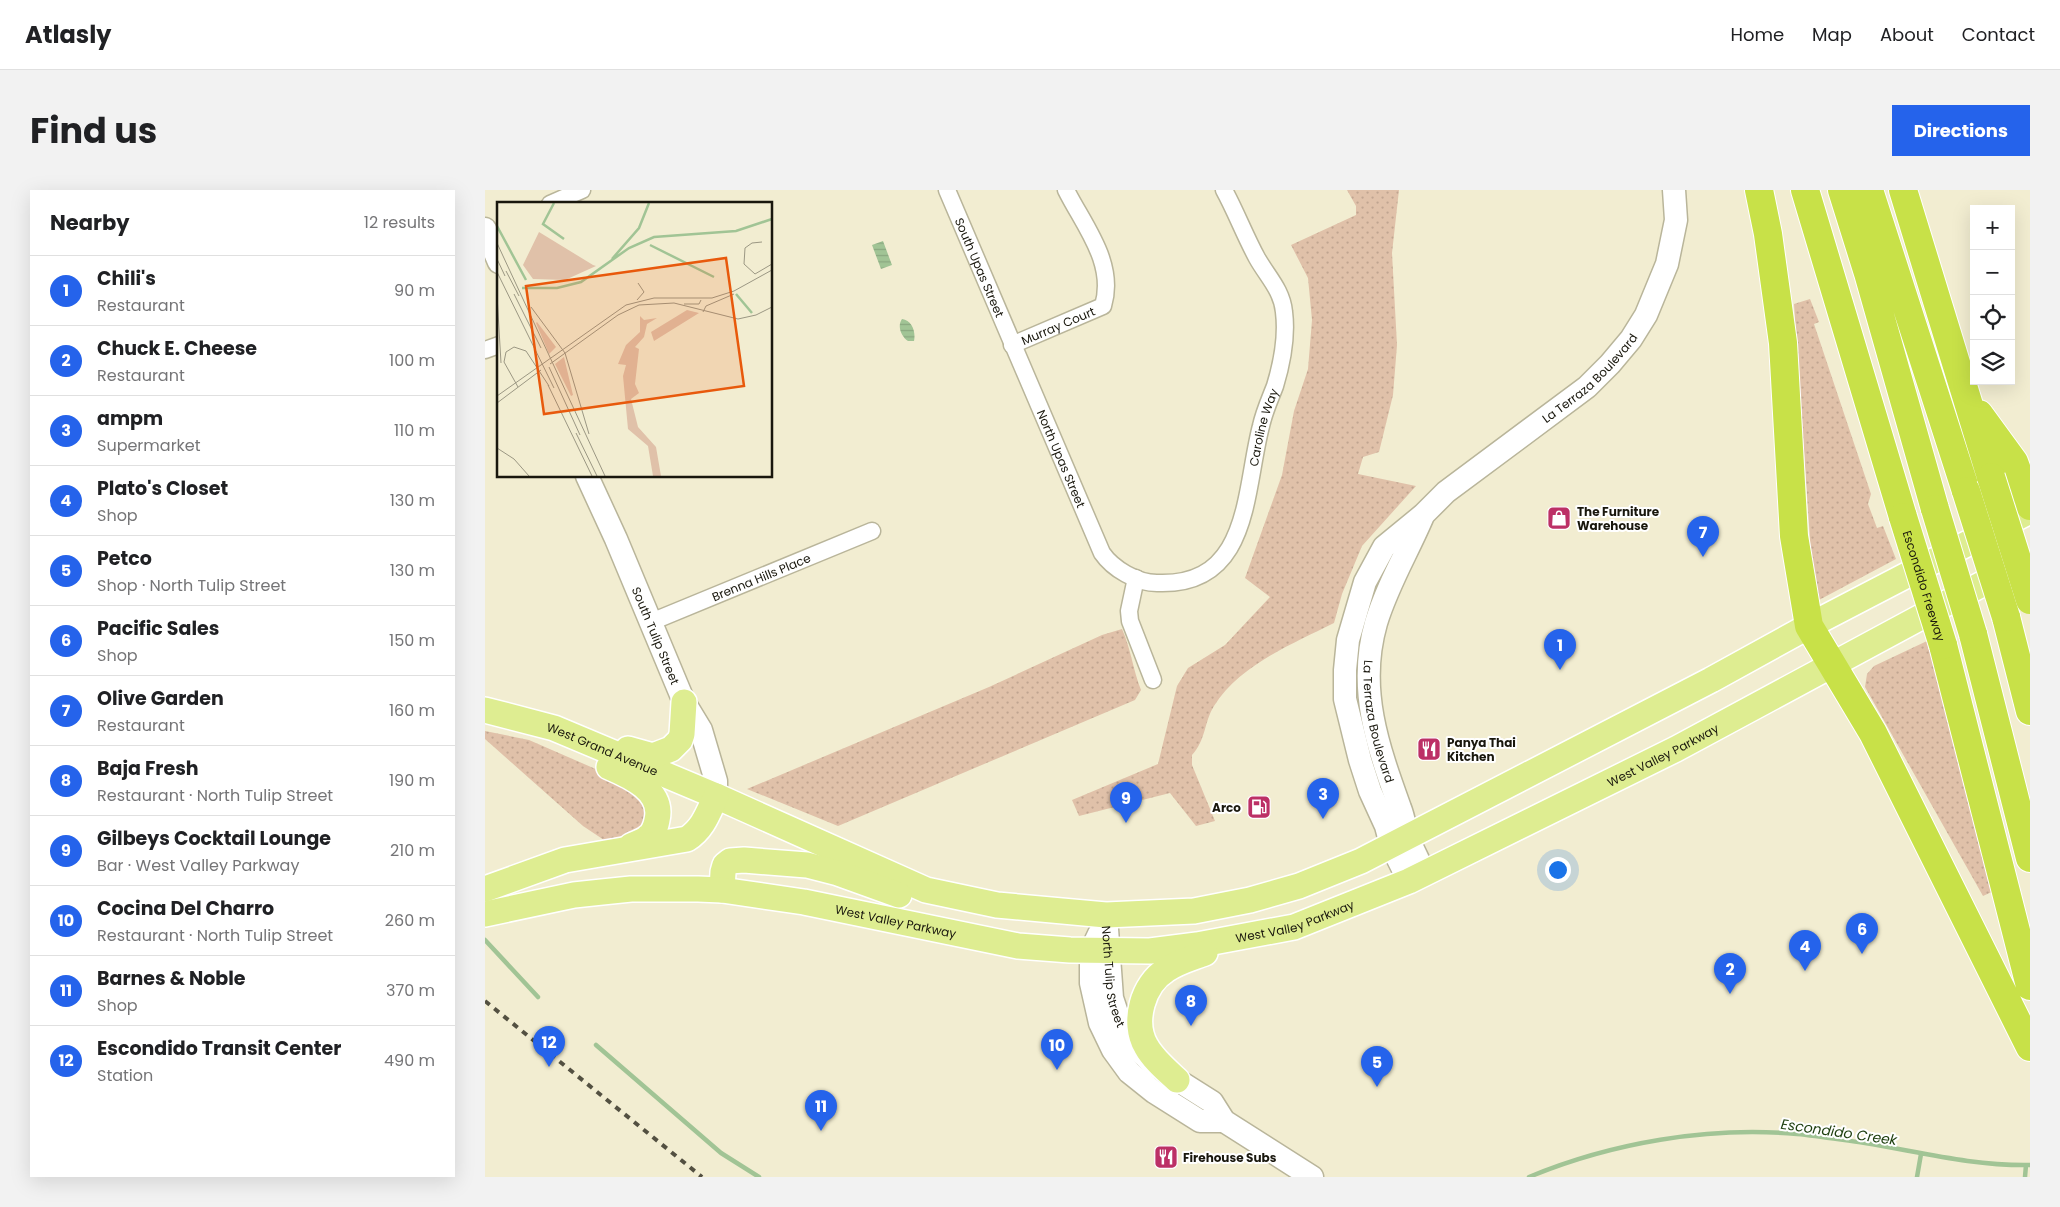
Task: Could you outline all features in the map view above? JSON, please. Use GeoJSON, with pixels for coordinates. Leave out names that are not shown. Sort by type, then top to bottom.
{"type":"FeatureCollection","features":[{"type":"Feature","properties":{"kind":"highway"},"geometry":{"type":"LineString","coordinates":[[1759,190],[1768,234],[1783,343],[1794,536],[1809,626],[1873,733],[2030,1047]]}},
{"type":"Feature","properties":{"kind":"highway","name":"Escondido Freeway"},"geometry":{"type":"LineString","coordinates":[[1805,190],[1943,645],[2030,986]]}},
{"type":"Feature","properties":{"kind":"highway"},"geometry":{"type":"LineString","coordinates":[[1842,190],[1868,272],[1935,509],[1973,634],[2030,858]]}},
{"type":"Feature","properties":{"kind":"highway"},"geometry":{"type":"LineString","coordinates":[[1869,190],[2030,689]]}},
{"type":"Feature","properties":{"kind":"highway"},"geometry":{"type":"LineString","coordinates":[[1903,190],[2030,601]]}},
{"type":"Feature","properties":{"kind":"highway"},"geometry":{"type":"LineString","coordinates":[[1966,396],[2014,462],[2030,506]]}},
{"type":"Feature","properties":{"kind":"highway"},"geometry":{"type":"LineString","coordinates":[[2006,617],[2030,711]]}},
{"type":"Feature","properties":{"kind":"highway"},"geometry":{"type":"LineString","coordinates":[[1986,689],[2006,719],[2030,803]]}},
{"type":"Feature","properties":{"kind":"main road"},"geometry":{"type":"LineString","coordinates":[[485,889],[565,860],[629,847],[680,841],[691,836],[701,827],[716,796],[919,887],[997,905],[1106,915],[1194,911],[1250,900],[1299,886],[1361,861],[1711,680],[1809,626],[2030,511]]}},
{"type":"Feature","properties":{"kind":"main road","name":"West Valley Parkway"},"geometry":{"type":"LineString","coordinates":[[485,914],[574,895],[664,888],[722,890],[804,902],[1018,946],[1100,951],[1150,951],[1242,938],[1295,926],[1417,877],[1676,749],[2030,558]]}},
{"type":"Feature","properties":{"kind":"main road"},"geometry":{"type":"LineString","coordinates":[[555,728],[653,756],[659,755],[671,749],[680,740],[684,728],[684,702]]}},
{"type":"Feature","properties":{"kind":"main road","name":"West Grand Avenue"},"geometry":{"type":"LineString","coordinates":[[485,710],[555,728],[716,796]]}},
{"type":"Feature","properties":{"kind":"main road"},"geometry":{"type":"LineString","coordinates":[[485,716],[633,777],[643,786],[654,798],[659,813],[650,837],[629,847]]}},
{"type":"Feature","properties":{"kind":"main road"},"geometry":{"type":"LineString","coordinates":[[722,890],[723,872],[725,865],[730,861],[767,861],[807,865],[838,873],[899,895],[960,913],[984,915],[992,913],[997,905]]}},
{"type":"Feature","properties":{"kind":"main road"},"geometry":{"type":"LineString","coordinates":[[1177,1080],[1151,1054],[1141,1037],[1140,1018],[1146,994],[1155,979],[1167,968],[1242,938]]}},
{"type":"Feature","properties":{"kind":"street"},"geometry":{"type":"LineString","coordinates":[[555,202],[582,190]]}},
{"type":"Feature","properties":{"kind":"street","name":"South Upas Street"},"geometry":{"type":"LineString","coordinates":[[947,190],[1012,345]]}},
{"type":"Feature","properties":{"kind":"street","name":"Murray Court"},"geometry":{"type":"LineString","coordinates":[[1012,345],[1103,306],[1107,294],[1098,247],[1066,190]]}},
{"type":"Feature","properties":{"kind":"street","name":"Caroline Way"},"geometry":{"type":"LineString","coordinates":[[1117,569],[1151,583],[1171,584],[1189,581],[1204,575],[1221,560],[1234,540],[1243,513],[1261,425],[1282,357],[1285,328],[1284,309],[1275,283],[1257,260],[1224,190]]}},
{"type":"Feature","properties":{"kind":"street","name":"La Terraza Boulevard"},"geometry":{"type":"LineString","coordinates":[[1417,877],[1400,841],[1386,826],[1370,792],[1347,708],[1345,684],[1346,654],[1351,625],[1360,596],[1384,547],[1446,492],[1587,387],[1611,364],[1631,339],[1646,315],[1667,264],[1676,220],[1674,190]]}},
{"type":"Feature","properties":{"kind":"street"},"geometry":{"type":"LineString","coordinates":[[490,228],[497,254]]}},
{"type":"Feature","properties":{"kind":"street","name":"North Upas Street"},"geometry":{"type":"LineString","coordinates":[[1012,345],[1102,553],[1108,562],[1117,569]]}},
{"type":"Feature","properties":{"kind":"street"},"geometry":{"type":"LineString","coordinates":[[485,350],[497,346]]}},
{"type":"Feature","properties":{"kind":"street","name":"South Tulip Street"},"geometry":{"type":"LineString","coordinates":[[588,478],[684,702],[701,730],[716,781],[716,796]]}},
{"type":"Feature","properties":{"kind":"street","name":"Brenna Hills Place"},"geometry":{"type":"LineString","coordinates":[[651,622],[872,531]]}},
{"type":"Feature","properties":{"kind":"street"},"geometry":{"type":"LineString","coordinates":[[1136,578],[1129,611],[1130,621],[1153,680]]}},
{"type":"Feature","properties":{"kind":"street","name":"North Tulip Street"},"geometry":{"type":"LineString","coordinates":[[1106,915],[1100,951],[1091,983],[1100,1023],[1113,1050],[1129,1072],[1154,1092],[1200,1121],[1224,1121]]}},
{"type":"Feature","properties":{"kind":"street","name":"North Tulip Street"},"geometry":{"type":"LineString","coordinates":[[1100,951],[1120,1022],[1133,1045],[1143,1056],[1155,1066],[1211,1102],[1224,1121],[1312,1177]]}},
{"type":"Feature","properties":{"kind":"shaded area"},"geometry":{"type":"Polygon","coordinates":[[[1347,190],[1399,190],[1392,253],[1397,345],[1393,395],[1379,452],[1363,457],[1358,474],[1416,486],[1362,546],[1342,594],[1334,623],[1284,648],[1252,667],[1225,692],[1214,706],[1200,743],[1192,755],[1192,765],[1215,821],[1196,826],[1170,793],[1079,816],[1072,800],[1158,764],[1177,686],[1188,668],[1225,645],[1270,597],[1245,578],[1282,475],[1294,411],[1308,369],[1312,320],[1308,278],[1291,245],[1356,215],[1356,206],[1347,190]]]}},
{"type":"Feature","properties":{"kind":"shaded area"},"geometry":{"type":"Polygon","coordinates":[[[883,241],[892,265],[881,269],[872,245],[883,241]]]}},
{"type":"Feature","properties":{"kind":"shaded area"},"geometry":{"type":"Polygon","coordinates":[[[1810,299],[1819,322],[1814,324],[1871,494],[1868,504],[1877,528],[1883,526],[1896,559],[1819,600],[1811,554],[1794,304],[1810,299]]]}},
{"type":"Feature","properties":{"kind":"shaded area"},"geometry":{"type":"Polygon","coordinates":[[[902,319],[913,327],[914,341],[908,341],[902,334],[900,325],[902,319]]]}},
{"type":"Feature","properties":{"kind":"shaded area"},"geometry":{"type":"Polygon","coordinates":[[[1122,629],[1141,690],[1135,700],[838,826],[747,789],[989,687],[1102,635],[1122,629]]]}},
{"type":"Feature","properties":{"kind":"shaded area"},"geometry":{"type":"Polygon","coordinates":[[[1927,641],[1968,795],[1996,890],[1983,896],[1865,687],[1867,674],[1874,666],[1927,641]]]}},
{"type":"Feature","properties":{"kind":"shaded area"},"geometry":{"type":"Polygon","coordinates":[[[485,731],[529,740],[630,784],[651,810],[638,836],[607,842],[583,826],[485,739],[485,731]]]}},
{"type":"Feature","properties":{"kind":"waterway"},"geometry":{"type":"LineString","coordinates":[[485,940],[538,997]]}},
{"type":"Feature","properties":{"kind":"waterway"},"geometry":{"type":"LineString","coordinates":[[596,1045],[721,1153],[759,1177]]}},
{"type":"Feature","properties":{"kind":"waterway","name":"Escondido Creek"},"geometry":{"type":"LineString","coordinates":[[1529,1177],[1560,1165],[1626,1146],[1695,1135],[1763,1132],[1805,1135],[1865,1143],[1967,1161],[2030,1165]]}},
{"type":"Feature","properties":{"kind":"waterway"},"geometry":{"type":"LineString","coordinates":[[1917,1177],[1921,1154]]}},
{"type":"Feature","properties":{"kind":"waterway"},"geometry":{"type":"LineString","coordinates":[[2025,1177],[2026,1165]]}},
{"type":"Feature","properties":{"kind":"railway"},"geometry":{"type":"LineString","coordinates":[[485,1001],[702,1177]]}},
{"type":"Feature","properties":{"kind":"place","name":"The Furniture Warehouse"},"geometry":{"type":"Point","coordinates":[1559,518]}},
{"type":"Feature","properties":{"kind":"place","name":"Olive Garden"},"geometry":{"type":"Point","coordinates":[1703,557]}},
{"type":"Feature","properties":{"kind":"place","name":"Chili's"},"geometry":{"type":"Point","coordinates":[1560,670]}},
{"type":"Feature","properties":{"kind":"place","name":"Panya Thai Kitchen"},"geometry":{"type":"Point","coordinates":[1429,749]}},
{"type":"Feature","properties":{"kind":"place","name":"Arco"},"geometry":{"type":"Point","coordinates":[1259,807]}},
{"type":"Feature","properties":{"kind":"place","name":"ampm"},"geometry":{"type":"Point","coordinates":[1323,819]}},
{"type":"Feature","properties":{"kind":"place","name":"Gilbeys Cocktail Lounge"},"geometry":{"type":"Point","coordinates":[1126,823]}},
{"type":"Feature","properties":{"kind":"place","name":"Pacific Sales"},"geometry":{"type":"Point","coordinates":[1862,954]}},
{"type":"Feature","properties":{"kind":"place","name":"Plato's Closet"},"geometry":{"type":"Point","coordinates":[1805,971]}},
{"type":"Feature","properties":{"kind":"place","name":"Chuck E. Cheese"},"geometry":{"type":"Point","coordinates":[1730,994]}},
{"type":"Feature","properties":{"kind":"place","name":"Baja Fresh"},"geometry":{"type":"Point","coordinates":[1191,1026]}},
{"type":"Feature","properties":{"kind":"place","name":"Escondido Transit Center"},"geometry":{"type":"Point","coordinates":[549,1067]}},
{"type":"Feature","properties":{"kind":"place","name":"Cocina Del Charro"},"geometry":{"type":"Point","coordinates":[1057,1070]}},
{"type":"Feature","properties":{"kind":"place","name":"Petco"},"geometry":{"type":"Point","coordinates":[1377,1087]}},
{"type":"Feature","properties":{"kind":"place","name":"Barnes & Noble"},"geometry":{"type":"Point","coordinates":[821,1131]}},
{"type":"Feature","properties":{"kind":"place","name":"Firehouse Subs"},"geometry":{"type":"Point","coordinates":[1166,1157]}}]}
